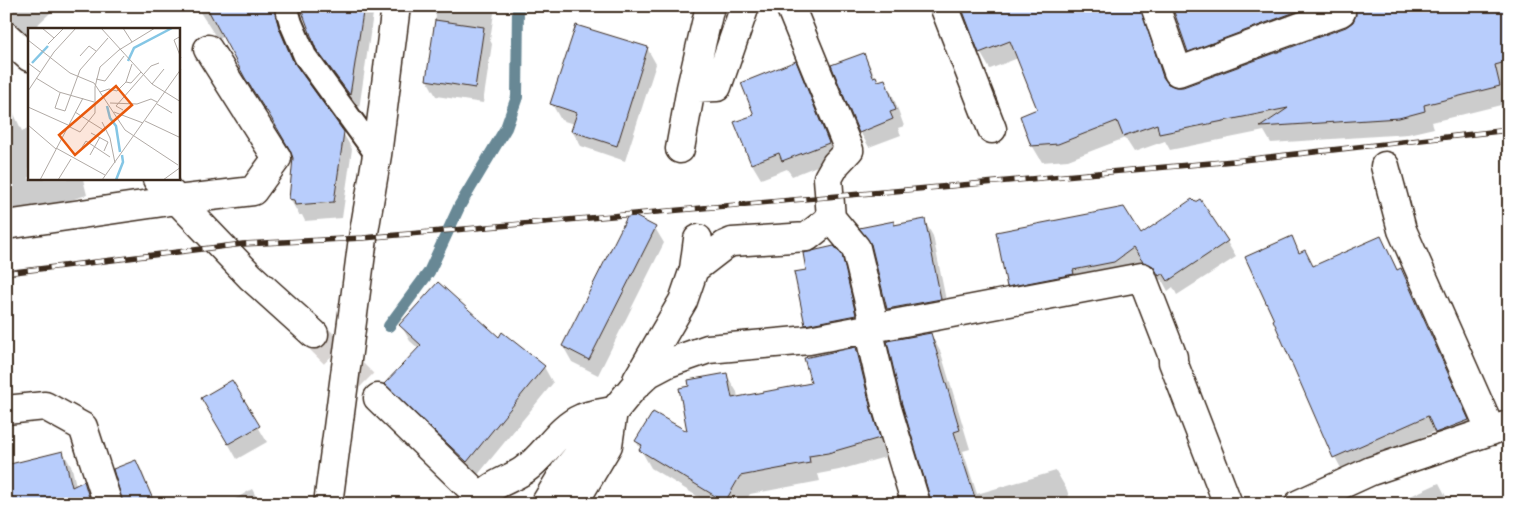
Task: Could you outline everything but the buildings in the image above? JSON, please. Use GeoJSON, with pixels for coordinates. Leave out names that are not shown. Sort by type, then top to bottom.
{"type":"FeatureCollection","features":[{"type":"Feature","properties":{"kind":"street"},"geometry":{"type":"LineString","coordinates":[[328,504],[396,6]]}},
{"type":"Feature","properties":{"kind":"street"},"geometry":{"type":"LineString","coordinates":[[680,149],[691,88],[710,6]]}},
{"type":"Feature","properties":{"kind":"street"},"geometry":{"type":"LineString","coordinates":[[691,88],[716,88],[745,6]]}},
{"type":"Feature","properties":{"kind":"street"},"geometry":{"type":"LineString","coordinates":[[790,6],[849,150],[836,164],[828,178],[831,218],[856,248],[886,405],[916,504]]}},
{"type":"Feature","properties":{"kind":"street"},"geometry":{"type":"LineString","coordinates":[[944,6],[992,129]]}},
{"type":"Feature","properties":{"kind":"street"},"geometry":{"type":"LineString","coordinates":[[1155,6],[1178,72],[1341,12]]}},
{"type":"Feature","properties":{"kind":"street"},"geometry":{"type":"LineString","coordinates":[[6,36],[28,56]]}},
{"type":"Feature","properties":{"kind":"street"},"geometry":{"type":"LineString","coordinates":[[6,225],[177,200],[254,191],[277,158],[208,49]]}},
{"type":"Feature","properties":{"kind":"street"},"geometry":{"type":"LineString","coordinates":[[1299,504],[1371,471],[1500,428],[1402,230],[1385,166]]}},
{"type":"Feature","properties":{"kind":"street"},"geometry":{"type":"LineString","coordinates":[[158,180],[251,277],[314,334]]}},
{"type":"Feature","properties":{"kind":"street"},"geometry":{"type":"LineString","coordinates":[[694,269],[725,245],[732,242],[807,237],[831,218]]}},
{"type":"Feature","properties":{"kind":"street"},"geometry":{"type":"LineString","coordinates":[[632,389],[683,301],[694,269],[698,239]]}},
{"type":"Feature","properties":{"kind":"street"},"geometry":{"type":"LineString","coordinates":[[545,504],[565,471],[593,438],[612,411],[649,373],[668,363],[708,349],[809,340],[1142,277],[1173,357],[1176,371],[1228,504]]}},
{"type":"Feature","properties":{"kind":"street"},"geometry":{"type":"LineString","coordinates":[[378,398],[479,500],[494,485],[525,470],[568,427],[582,418],[612,411]]}},
{"type":"Feature","properties":{"kind":"street"},"geometry":{"type":"LineString","coordinates":[[6,410],[45,406],[83,427],[108,504]]}},
{"type":"Feature","properties":{"kind":"street"},"geometry":{"type":"LineString","coordinates":[[573,504],[608,445],[612,411]]}},
{"type":"Feature","properties":{"kind":"lane"},"geometry":{"type":"LineString","coordinates":[[286,6],[305,56],[377,155]]}},
{"type":"Feature","properties":{"kind":"waterway"},"geometry":{"type":"LineString","coordinates":[[389,326],[429,272],[460,205],[506,128],[517,97],[518,6]]}},
{"type":"Feature","properties":{"kind":"tunnel"},"geometry":{"type":"LineString","coordinates":[[314,334],[378,398]]}},
{"type":"Feature","properties":{"kind":"railway"},"geometry":{"type":"LineString","coordinates":[[6,273],[243,244],[363,238],[1234,161],[1509,130]]}}]}
